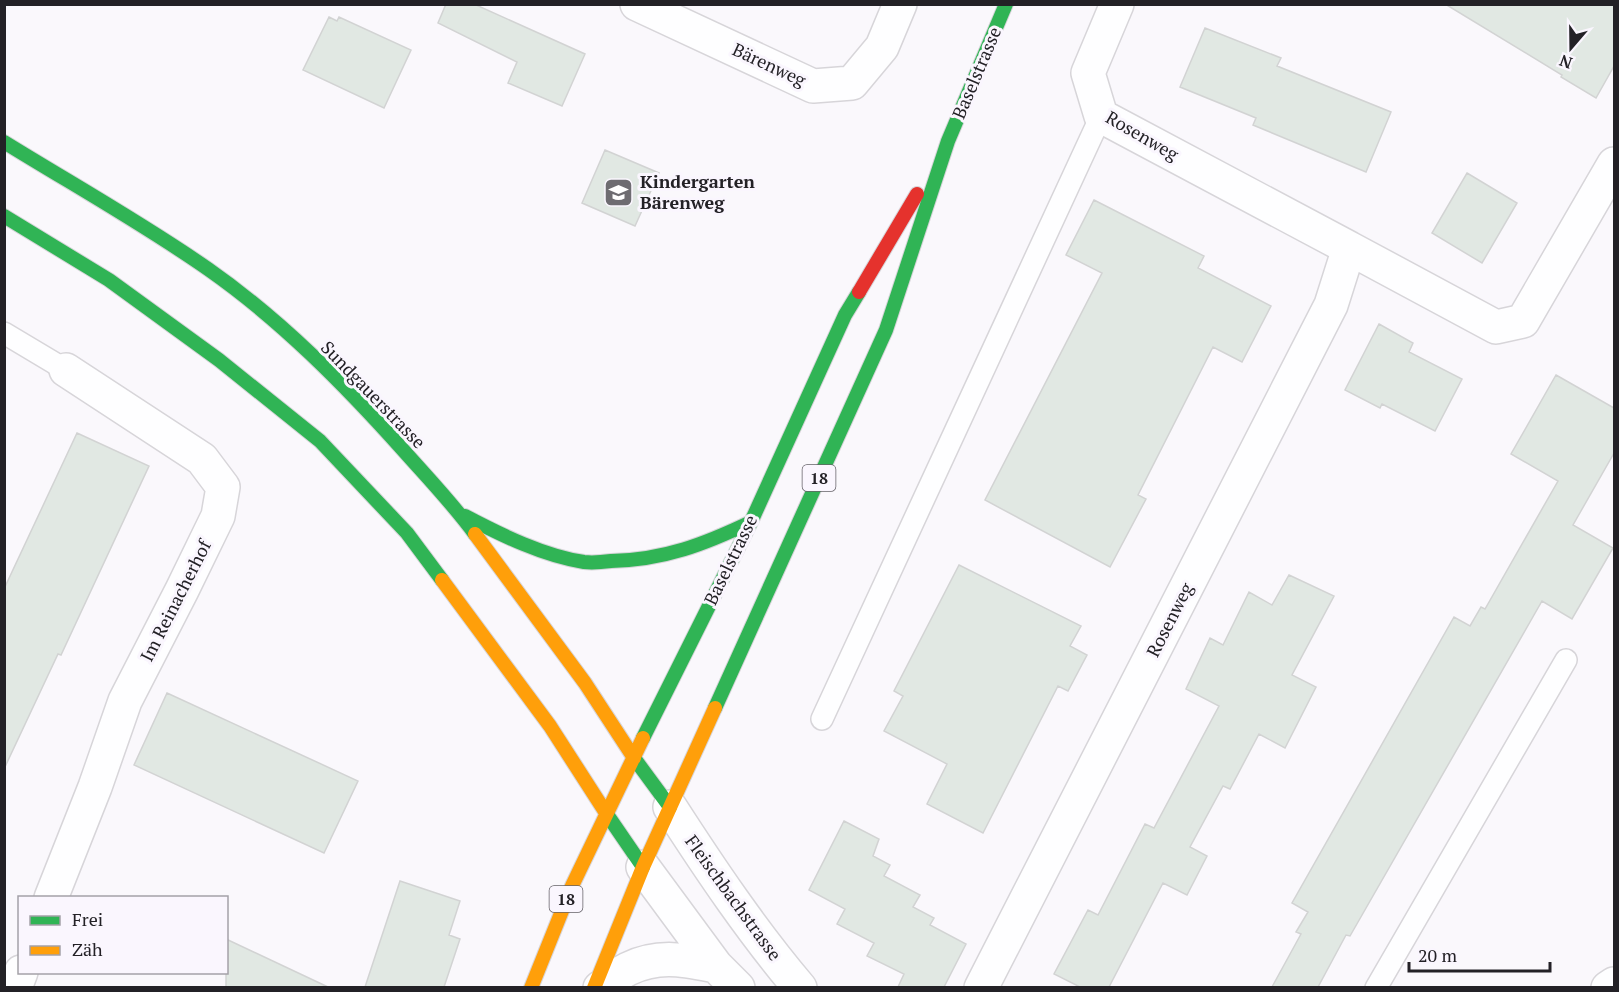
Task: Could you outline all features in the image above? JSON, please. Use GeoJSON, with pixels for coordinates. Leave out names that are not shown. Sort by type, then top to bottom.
{"type":"FeatureCollection","features":[{"type":"Feature","properties":{"kind":"main road","name":"Baselstrasse"},"geometry":{"type":"LineString","coordinates":[[594,987],[643,867],[886,330],[948,141],[1006,4]]}},
{"type":"Feature","properties":{"kind":"main road","name":"Baselstrasse"},"geometry":{"type":"LineString","coordinates":[[531,987],[572,886],[606,813],[751,522],[845,315],[948,141]]}},
{"type":"Feature","properties":{"kind":"main road","name":"Sundgauerstrasse"},"geometry":{"type":"LineString","coordinates":[[4,142],[144,227],[209,270],[273,319],[363,405],[459,512],[585,683],[634,758],[670,807]]}},
{"type":"Feature","properties":{"kind":"main road"},"geometry":{"type":"LineString","coordinates":[[4,216],[118,286],[219,360],[320,441],[407,533],[550,726],[643,867]]}},
{"type":"Feature","properties":{"kind":"main road"},"geometry":{"type":"LineString","coordinates":[[459,512],[488,528],[542,551],[585,562],[632,561],[676,552],[708,542],[751,522]]}},
{"type":"Feature","properties":{"kind":"street","name":"Bärenweg"},"geometry":{"type":"LineString","coordinates":[[638,4],[813,86],[852,83],[882,47],[900,4]]}},
{"type":"Feature","properties":{"kind":"street","name":"Rosenweg"},"geometry":{"type":"LineString","coordinates":[[1117,4],[1088,73],[1101,116],[1496,327],[1523,321],[1614,164]]}},
{"type":"Feature","properties":{"kind":"street","name":"Rosenweg"},"geometry":{"type":"LineString","coordinates":[[981,987],[1331,305],[1349,248]]}},
{"type":"Feature","properties":{"kind":"street","name":"Im Reinacherhof"},"geometry":{"type":"LineString","coordinates":[[51,896],[96,787],[125,701],[218,516],[223,487],[201,459],[66,370]]}},
{"type":"Feature","properties":{"kind":"street","name":"Fleischbachstrasse"},"geometry":{"type":"LineString","coordinates":[[670,807],[716,878],[755,932],[800,987]]}},
{"type":"Feature","properties":{"kind":"street"},"geometry":{"type":"LineString","coordinates":[[643,867],[727,977]]}},
{"type":"Feature","properties":{"kind":"street"},"geometry":{"type":"LineString","coordinates":[[600,987],[627,970],[650,961],[683,960],[727,977]]}},
{"type":"Feature","properties":{"kind":"street"},"geometry":{"type":"LineString","coordinates":[[1608,987],[1614,984]]}},
{"type":"Feature","properties":{"kind":"lane"},"geometry":{"type":"LineString","coordinates":[[822,720],[1101,116]]}},
{"type":"Feature","properties":{"kind":"lane"},"geometry":{"type":"LineString","coordinates":[[4,333],[66,370]]}},
{"type":"Feature","properties":{"kind":"lane"},"geometry":{"type":"LineString","coordinates":[[1376,987],[1566,660]]}},
{"type":"Feature","properties":{"kind":"building"},"geometry":{"type":"Polygon","coordinates":[[[446,4],[474,4],[585,54],[562,106],[508,83],[517,62],[438,23],[446,4]]]}},
{"type":"Feature","properties":{"kind":"building"},"geometry":{"type":"Polygon","coordinates":[[[1445,4],[1614,4],[1614,66],[1596,98],[1445,4]]]}},
{"type":"Feature","properties":{"kind":"building"},"geometry":{"type":"Polygon","coordinates":[[[329,17],[337,21],[339,17],[411,50],[384,108],[303,70],[329,17]]]}},
{"type":"Feature","properties":{"kind":"building"},"geometry":{"type":"Polygon","coordinates":[[[1205,28],[1281,58],[1277,66],[1391,112],[1366,172],[1253,125],[1256,118],[1180,87],[1205,28]]]}},
{"type":"Feature","properties":{"kind":"building","name":"Kindergarten Bärenweg"},"geometry":{"type":"Polygon","coordinates":[[[605,150],[659,173],[635,226],[582,203],[605,150]]]}},
{"type":"Feature","properties":{"kind":"building"},"geometry":{"type":"Polygon","coordinates":[[[1467,173],[1517,203],[1482,263],[1432,233],[1467,173]]]}},
{"type":"Feature","properties":{"kind":"building"},"geometry":{"type":"Polygon","coordinates":[[[1094,200],[1204,256],[1198,268],[1271,306],[1242,362],[1213,347],[1138,495],[1146,499],[1110,567],[985,500],[1102,273],[1066,255],[1094,200]]]}},
{"type":"Feature","properties":{"kind":"building"},"geometry":{"type":"Polygon","coordinates":[[[1379,324],[1413,343],[1409,352],[1462,379],[1435,431],[1382,404],[1380,408],[1345,390],[1379,324]]]}},
{"type":"Feature","properties":{"kind":"building"},"geometry":{"type":"Polygon","coordinates":[[[1556,375],[1614,408],[1614,453],[1573,525],[1613,548],[1572,619],[1542,601],[1350,936],[1346,935],[1318,987],[1272,987],[1301,934],[1296,932],[1308,912],[1292,903],[1454,617],[1470,626],[1481,607],[1485,609],[1558,481],[1511,454],[1556,375]]]}},
{"type":"Feature","properties":{"kind":"building"},"geometry":{"type":"Polygon","coordinates":[[[77,433],[149,466],[61,655],[58,654],[4,769],[4,589],[77,433]]]}},
{"type":"Feature","properties":{"kind":"building"},"geometry":{"type":"Polygon","coordinates":[[[959,565],[1081,626],[1070,646],[1087,655],[1068,691],[1058,686],[983,833],[927,804],[947,764],[884,731],[903,696],[894,691],[959,565]]]}},
{"type":"Feature","properties":{"kind":"building"},"geometry":{"type":"Polygon","coordinates":[[[1289,575],[1334,596],[1292,675],[1316,687],[1285,748],[1259,734],[1230,789],[1223,786],[1190,847],[1207,856],[1187,895],[1163,883],[1109,987],[1080,987],[1054,974],[1088,910],[1098,915],[1145,824],[1154,828],[1219,706],[1186,689],[1210,638],[1223,645],[1249,592],[1272,605],[1289,575]]]}},
{"type":"Feature","properties":{"kind":"building"},"geometry":{"type":"Polygon","coordinates":[[[167,693],[358,781],[324,853],[134,765],[167,693]]]}},
{"type":"Feature","properties":{"kind":"building"},"geometry":{"type":"Polygon","coordinates":[[[844,821],[879,839],[873,856],[890,865],[884,876],[920,895],[913,907],[934,918],[930,925],[966,944],[944,987],[898,987],[904,974],[867,956],[874,943],[837,924],[845,909],[809,890],[844,821]]]}},
{"type":"Feature","properties":{"kind":"building"},"geometry":{"type":"Polygon","coordinates":[[[400,881],[460,901],[449,935],[460,939],[444,987],[365,987],[400,881]]]}},
{"type":"Feature","properties":{"kind":"building"},"geometry":{"type":"Polygon","coordinates":[[[228,940],[328,987],[226,987],[228,940]]]}},
{"type":"Feature","properties":{"kind":"traffic: fast"},"geometry":{"type":"LineString","coordinates":[[715,708],[886,330],[948,141],[1006,4]]}},
{"type":"Feature","properties":{"kind":"traffic: fast"},"geometry":{"type":"LineString","coordinates":[[4,142],[183,252],[261,310],[311,354],[382,426],[475,534]]}},
{"type":"Feature","properties":{"kind":"traffic: fast"},"geometry":{"type":"LineString","coordinates":[[4,216],[109,280],[219,360],[320,441],[407,533],[442,580]]}},
{"type":"Feature","properties":{"kind":"traffic: fast"},"geometry":{"type":"LineString","coordinates":[[643,738],[751,522],[845,315],[859,292]]}},
{"type":"Feature","properties":{"kind":"traffic: fast"},"geometry":{"type":"LineString","coordinates":[[465,516],[538,550],[584,562],[630,560],[666,554],[700,544],[751,522]]}},
{"type":"Feature","properties":{"kind":"traffic: fast"},"geometry":{"type":"LineString","coordinates":[[634,758],[670,807]]}},
{"type":"Feature","properties":{"kind":"traffic: fast"},"geometry":{"type":"LineString","coordinates":[[606,813],[643,867]]}},
{"type":"Feature","properties":{"kind":"traffic: slow"},"geometry":{"type":"LineString","coordinates":[[475,534],[585,683],[634,758]]}},
{"type":"Feature","properties":{"kind":"traffic: slow"},"geometry":{"type":"LineString","coordinates":[[442,580],[550,726],[606,813]]}},
{"type":"Feature","properties":{"kind":"traffic: slow"},"geometry":{"type":"LineString","coordinates":[[594,988],[643,867],[715,708]]}},
{"type":"Feature","properties":{"kind":"traffic: slow"},"geometry":{"type":"LineString","coordinates":[[531,988],[572,886],[643,738]]}},
{"type":"Feature","properties":{"kind":"traffic: jam"},"geometry":{"type":"LineString","coordinates":[[859,292],[917,194]]}},
{"type":"Feature","properties":{"kind":"place","name":"Kindergarten Bärenweg"},"geometry":{"type":"Point","coordinates":[619,192]}}]}
